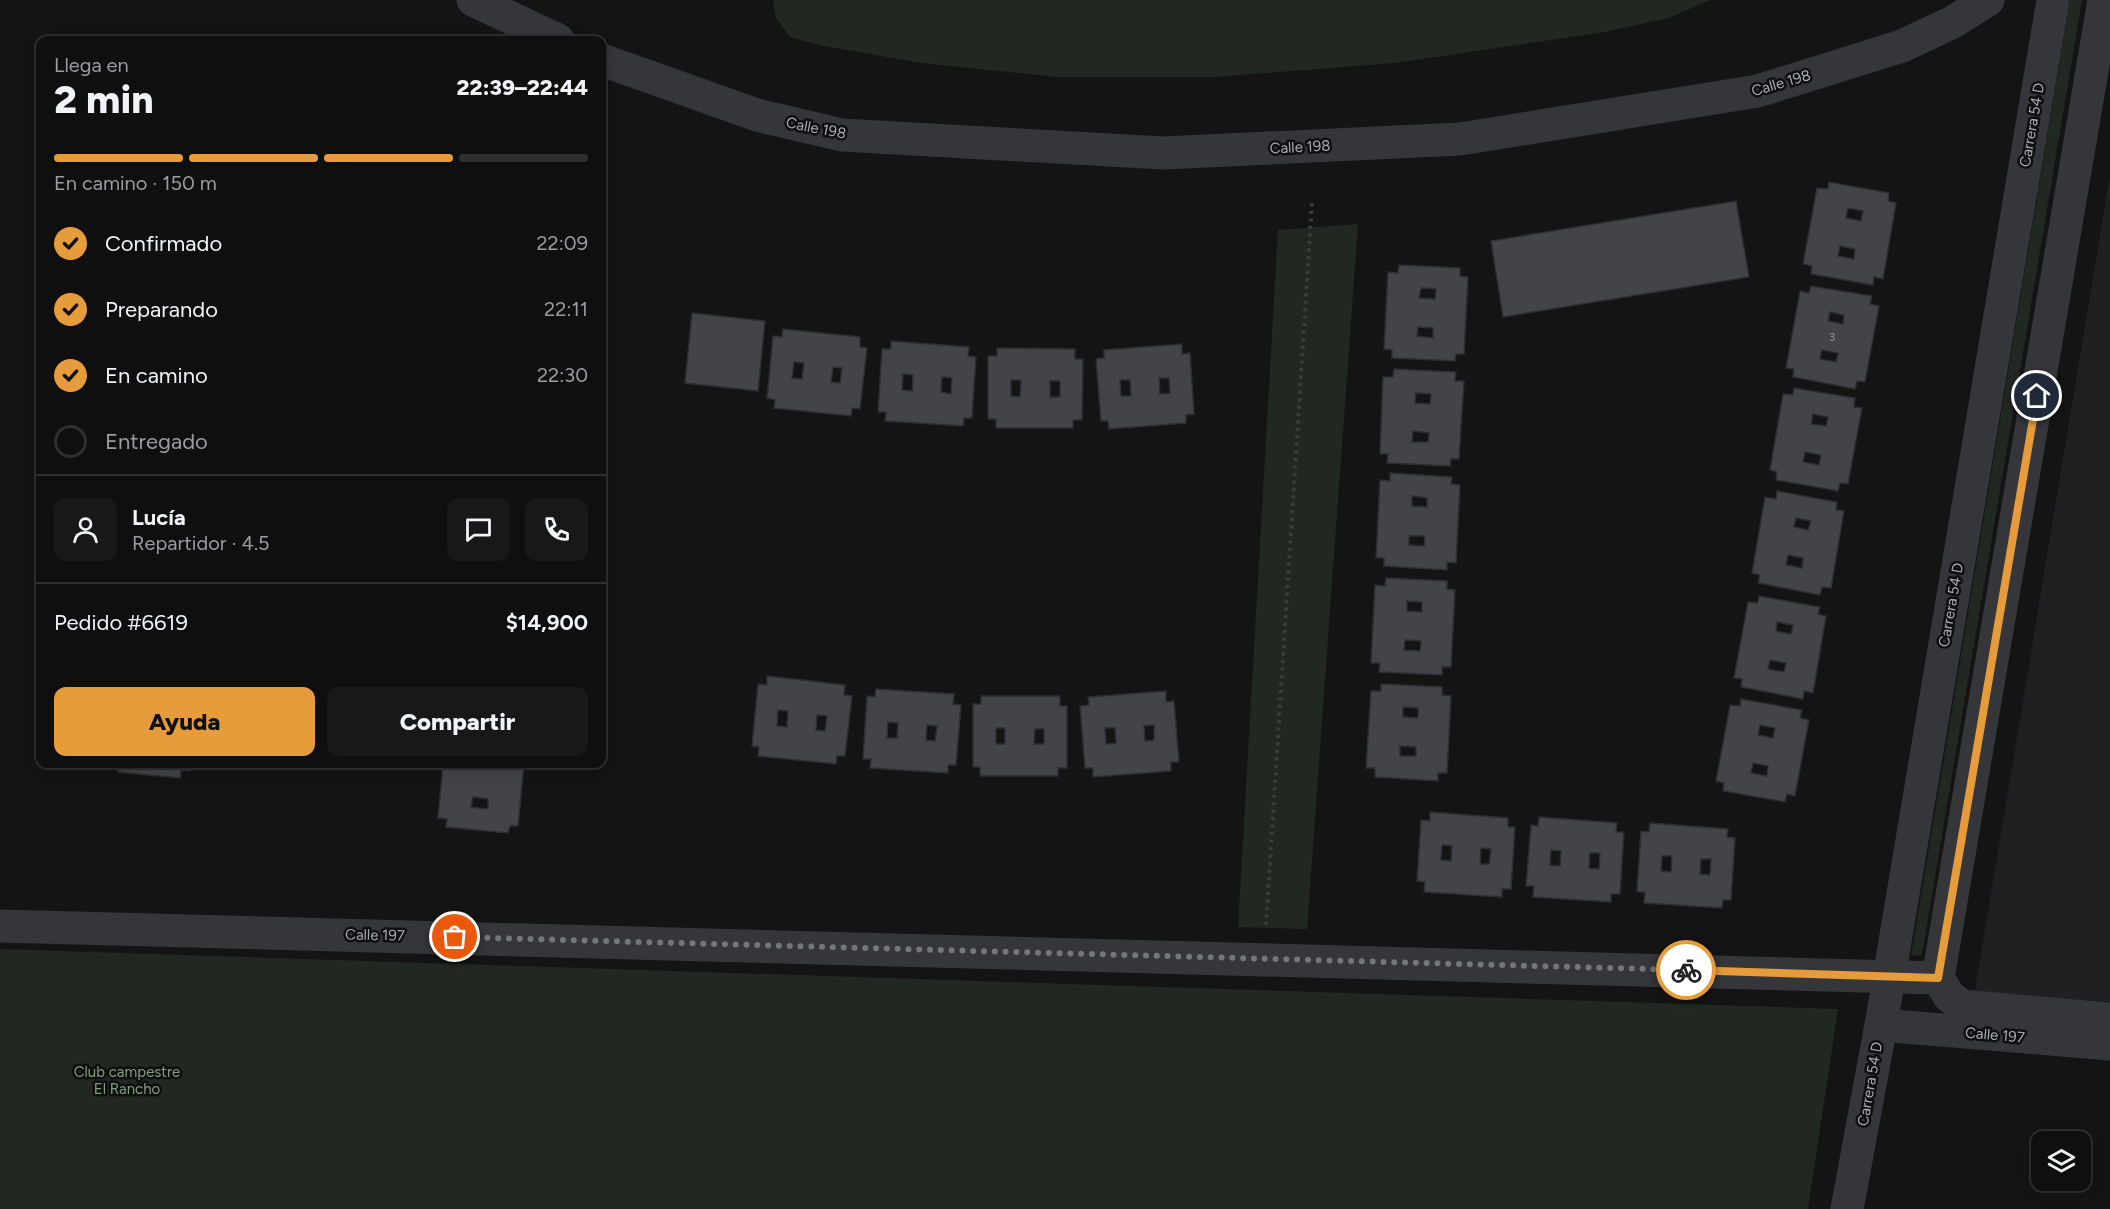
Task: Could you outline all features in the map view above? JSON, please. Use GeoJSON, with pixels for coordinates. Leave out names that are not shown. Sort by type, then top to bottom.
{"type":"FeatureCollection","features":[{"type":"Feature","properties":{"kind":"street"},"geometry":{"type":"LineString","coordinates":[[474,0],[550,36]]}},
{"type":"Feature","properties":{"kind":"street","name":"Calle 198"},"geometry":{"type":"LineString","coordinates":[[606,61],[757,116],[842,135],[1163,153],[1461,139],[1758,91],[1902,46],[1953,22],[1988,0]]}},
{"type":"Feature","properties":{"kind":"street","name":"Carrera 54 D"},"geometry":{"type":"LineString","coordinates":[[1847,1209],[1881,1025],[2053,0]]}},
{"type":"Feature","properties":{"kind":"street"},"geometry":{"type":"LineString","coordinates":[[1938,978],[2104,0]]}},
{"type":"Feature","properties":{"kind":"street","name":"Calle 197"},"geometry":{"type":"LineString","coordinates":[[0,926],[1888,975],[1938,978],[1949,996],[1962,1006],[2110,1019]]}},
{"type":"Feature","properties":{"kind":"street","name":"Calle 197"},"geometry":{"type":"LineString","coordinates":[[1881,1025],[2110,1044]]}},
{"type":"Feature","properties":{"kind":"path"},"geometry":{"type":"LineString","coordinates":[[1266,928],[1312,202]]}},
{"type":"Feature","properties":{"kind":"shaded area"},"geometry":{"type":"Polygon","coordinates":[[[2110,175],[2110,1002],[1975,991],[2110,175]]]}},
{"type":"Feature","properties":{"kind":"green space"},"geometry":{"type":"Polygon","coordinates":[[[773,0],[1710,0],[1669,18],[1605,32],[1395,63],[1215,77],[1057,77],[922,63],[823,46],[790,37],[776,18],[773,0]]]}},
{"type":"Feature","properties":{"kind":"green space"},"geometry":{"type":"Polygon","coordinates":[[[2070,0],[2082,0],[1922,955],[1911,956],[2070,0]]]}},
{"type":"Feature","properties":{"kind":"green space"},"geometry":{"type":"Polygon","coordinates":[[[1358,224],[1307,929],[1238,927],[1278,230],[1358,224]]]}},
{"type":"Feature","properties":{"kind":"green space","name":"Club campestre El Rancho"},"geometry":{"type":"Polygon","coordinates":[[[0,949],[1838,1009],[1808,1209],[0,1209],[0,949]]]}},
{"type":"Feature","properties":{"kind":"building"},"geometry":{"type":"Polygon","coordinates":[[[1829,182],[1889,193],[1888,201],[1896,203],[1883,279],[1874,277],[1873,285],[1811,274],[1812,266],[1803,264],[1817,188],[1828,189],[1829,182]],[[1848,208],[1846,218],[1861,221],[1863,211],[1848,208]],[[1840,246],[1838,256],[1854,259],[1855,249],[1840,246]]]}},
{"type":"Feature","properties":{"kind":"building"},"geometry":{"type":"Polygon","coordinates":[[[1736,201],[1749,277],[1503,317],[1491,241],[1736,201]]]}},
{"type":"Feature","properties":{"kind":"building"},"geometry":{"type":"Polygon","coordinates":[[[1399,265],[1460,268],[1460,276],[1468,277],[1464,354],[1456,354],[1455,361],[1392,358],[1392,350],[1384,349],[1388,272],[1398,273],[1399,265]],[[1421,288],[1419,298],[1435,299],[1436,289],[1421,288]],[[1418,327],[1417,336],[1433,338],[1433,328],[1418,327]]]}},
{"type":"Feature","properties":{"kind":"building"},"geometry":{"type":"Polygon","coordinates":[[[1811,286],[1872,296],[1870,304],[1879,306],[1865,382],[1857,381],[1855,389],[1793,377],[1794,369],[1786,368],[1800,291],[1809,293],[1811,286]],[[1830,312],[1828,321],[1843,324],[1844,315],[1830,312]],[[1822,350],[1820,359],[1836,362],[1838,353],[1822,350]]]}},
{"type":"Feature","properties":{"kind":"building"},"geometry":{"type":"Polygon","coordinates":[[[692,313],[765,321],[758,391],[685,383],[692,313]]]}},
{"type":"Feature","properties":{"kind":"building"},"geometry":{"type":"Polygon","coordinates":[[[783,329],[860,337],[860,347],[867,348],[860,409],[852,408],[851,416],[774,408],[775,400],[767,398],[773,336],[782,337],[783,329]],[[794,362],[792,378],[802,379],[804,363],[794,362]],[[833,367],[831,382],[840,383],[842,368],[833,367]]]}},
{"type":"Feature","properties":{"kind":"building"},"geometry":{"type":"Polygon","coordinates":[[[891,341],[969,347],[968,356],[976,357],[972,418],[964,418],[963,426],[885,421],[886,412],[878,412],[882,349],[891,349],[891,341]],[[903,374],[902,390],[912,391],[913,375],[903,374]],[[942,377],[941,392],[951,394],[952,378],[942,377]]]}},
{"type":"Feature","properties":{"kind":"building"},"geometry":{"type":"Polygon","coordinates":[[[1182,344],[1182,354],[1190,353],[1194,414],[1186,415],[1186,423],[1109,429],[1108,421],[1101,421],[1096,359],[1104,358],[1104,350],[1182,344]],[[1159,378],[1160,394],[1170,393],[1169,378],[1159,378]],[[1120,380],[1121,396],[1131,396],[1130,380],[1120,380]]]}},
{"type":"Feature","properties":{"kind":"building"},"geometry":{"type":"Polygon","coordinates":[[[997,348],[1075,349],[1075,359],[1083,359],[1082,420],[1073,420],[1073,428],[996,428],[996,419],[988,419],[988,356],[997,356],[997,348]],[[1011,380],[1011,396],[1020,397],[1021,380],[1011,380]],[[1050,381],[1050,397],[1060,397],[1060,381],[1050,381]]]}},
{"type":"Feature","properties":{"kind":"building"},"geometry":{"type":"Polygon","coordinates":[[[1394,369],[1456,372],[1455,381],[1464,381],[1459,459],[1451,459],[1450,466],[1387,463],[1388,454],[1380,454],[1383,377],[1393,377],[1394,369]],[[1416,393],[1415,403],[1430,404],[1431,394],[1416,393]],[[1413,431],[1412,442],[1428,442],[1429,433],[1413,431]]]}},
{"type":"Feature","properties":{"kind":"building"},"geometry":{"type":"Polygon","coordinates":[[[1794,388],[1855,398],[1854,407],[1862,408],[1848,484],[1840,483],[1838,491],[1776,480],[1777,472],[1770,470],[1783,394],[1793,395],[1794,388]],[[1813,414],[1811,424],[1826,426],[1828,417],[1813,414]],[[1805,452],[1803,462],[1819,465],[1821,455],[1805,452]]]}},
{"type":"Feature","properties":{"kind":"building"},"geometry":{"type":"Polygon","coordinates":[[[1390,473],[1452,477],[1451,484],[1460,485],[1456,563],[1447,562],[1447,570],[1384,566],[1384,558],[1376,558],[1380,480],[1390,481],[1390,473]],[[1412,496],[1412,506],[1427,507],[1427,498],[1412,496]],[[1409,536],[1409,545],[1424,546],[1425,536],[1409,536]]]}},
{"type":"Feature","properties":{"kind":"building"},"geometry":{"type":"Polygon","coordinates":[[[1777,491],[1837,502],[1836,510],[1844,511],[1831,588],[1822,587],[1820,595],[1758,583],[1760,575],[1752,573],[1765,497],[1776,499],[1777,491]],[[1796,518],[1794,527],[1808,530],[1811,521],[1796,518]],[[1788,555],[1786,565],[1802,568],[1803,558],[1788,555]]]}},
{"type":"Feature","properties":{"kind":"building"},"geometry":{"type":"Polygon","coordinates":[[[1386,578],[1447,581],[1447,589],[1455,590],[1451,667],[1442,667],[1442,675],[1379,672],[1380,663],[1371,663],[1375,585],[1385,586],[1386,578]],[[1407,601],[1407,611],[1422,612],[1422,602],[1407,601]],[[1405,640],[1404,650],[1420,651],[1421,641],[1405,640]]]}},
{"type":"Feature","properties":{"kind":"building"},"geometry":{"type":"Polygon","coordinates":[[[1759,596],[1820,607],[1818,614],[1826,616],[1813,693],[1804,691],[1803,699],[1741,687],[1742,679],[1734,678],[1748,602],[1758,603],[1759,596]],[[1777,622],[1776,631],[1791,634],[1793,625],[1777,622]],[[1770,660],[1768,669],[1784,672],[1786,663],[1770,660]]]}},
{"type":"Feature","properties":{"kind":"building"},"geometry":{"type":"Polygon","coordinates":[[[767,676],[845,685],[844,695],[852,696],[845,756],[837,756],[836,764],[758,756],[759,747],[752,746],[758,684],[767,685],[767,676]],[[778,710],[777,726],[787,727],[788,711],[778,710]],[[817,715],[816,730],[825,731],[827,716],[817,715]]]}},
{"type":"Feature","properties":{"kind":"building"},"geometry":{"type":"Polygon","coordinates":[[[1381,684],[1442,687],[1442,695],[1451,696],[1447,773],[1438,773],[1438,781],[1375,777],[1375,768],[1366,768],[1371,691],[1381,691],[1381,684]],[[1403,707],[1403,717],[1418,718],[1418,708],[1403,707]],[[1400,746],[1400,756],[1416,756],[1416,747],[1400,746]]]}},
{"type":"Feature","properties":{"kind":"building"},"geometry":{"type":"Polygon","coordinates":[[[876,689],[954,694],[953,704],[961,705],[956,765],[948,765],[948,773],[870,768],[871,759],[863,759],[867,696],[875,697],[876,689]],[[888,722],[887,738],[897,738],[898,723],[888,722]],[[927,725],[926,740],[935,741],[937,726],[927,725]]]}},
{"type":"Feature","properties":{"kind":"building"},"geometry":{"type":"Polygon","coordinates":[[[1166,691],[1166,702],[1174,701],[1179,762],[1171,762],[1171,771],[1093,777],[1093,768],[1085,768],[1080,706],[1089,705],[1088,697],[1166,691]],[[1154,725],[1144,726],[1145,741],[1154,740],[1154,725]],[[1105,728],[1106,744],[1116,743],[1115,728],[1105,728]]]}},
{"type":"Feature","properties":{"kind":"building"},"geometry":{"type":"Polygon","coordinates":[[[981,696],[1060,696],[1060,706],[1067,706],[1067,768],[1058,768],[1058,776],[980,776],[980,767],[973,767],[973,704],[981,704],[981,696]],[[996,728],[996,744],[1005,744],[1005,728],[996,728]],[[1035,729],[1034,744],[1044,744],[1044,729],[1035,729]]]}},
{"type":"Feature","properties":{"kind":"building"},"geometry":{"type":"Polygon","coordinates":[[[1741,699],[1802,710],[1800,718],[1809,720],[1795,796],[1787,794],[1785,802],[1723,791],[1724,783],[1716,781],[1730,705],[1740,706],[1741,699]],[[1760,725],[1758,735],[1773,738],[1775,728],[1760,725]],[[1753,763],[1751,773],[1767,776],[1768,766],[1753,763]]]}},
{"type":"Feature","properties":{"kind":"building"},"geometry":{"type":"Polygon","coordinates":[[[118,768],[190,768],[190,771],[181,770],[180,778],[118,772],[118,768]]]}},
{"type":"Feature","properties":{"kind":"building"},"geometry":{"type":"Polygon","coordinates":[[[443,768],[491,770],[491,768],[524,768],[518,826],[510,826],[508,833],[446,827],[447,819],[438,818],[443,768]],[[473,797],[471,807],[488,809],[488,799],[473,797]]]}},
{"type":"Feature","properties":{"kind":"building"},"geometry":{"type":"Polygon","coordinates":[[[1430,812],[1508,818],[1508,827],[1515,827],[1511,889],[1502,889],[1502,897],[1424,892],[1425,882],[1417,881],[1421,820],[1430,821],[1430,812]],[[1442,845],[1441,860],[1451,861],[1452,846],[1442,845]],[[1481,848],[1480,864],[1489,864],[1491,849],[1481,848]]]}},
{"type":"Feature","properties":{"kind":"building"},"geometry":{"type":"Polygon","coordinates":[[[1539,817],[1617,823],[1616,832],[1624,832],[1620,894],[1611,894],[1611,902],[1533,897],[1534,886],[1526,886],[1531,825],[1538,826],[1539,817]],[[1551,850],[1550,865],[1560,866],[1561,851],[1551,850]],[[1590,853],[1589,868],[1599,869],[1600,853],[1590,853]]]}},
{"type":"Feature","properties":{"kind":"building"},"geometry":{"type":"Polygon","coordinates":[[[1650,823],[1728,829],[1727,837],[1735,838],[1731,900],[1723,900],[1722,908],[1644,903],[1645,892],[1637,892],[1641,831],[1649,832],[1650,823]],[[1662,856],[1661,871],[1671,872],[1672,856],[1662,856]],[[1701,859],[1700,874],[1710,875],[1711,859],[1701,859]]]}},
{"type":"Feature","properties":{"kind":"way so far"},"geometry":{"type":"LineString","coordinates":[[455,937],[1686,970]]}},
{"type":"Feature","properties":{"kind":"route"},"geometry":{"type":"LineString","coordinates":[[1686,970],[1938,978],[2037,396]]}}]}
